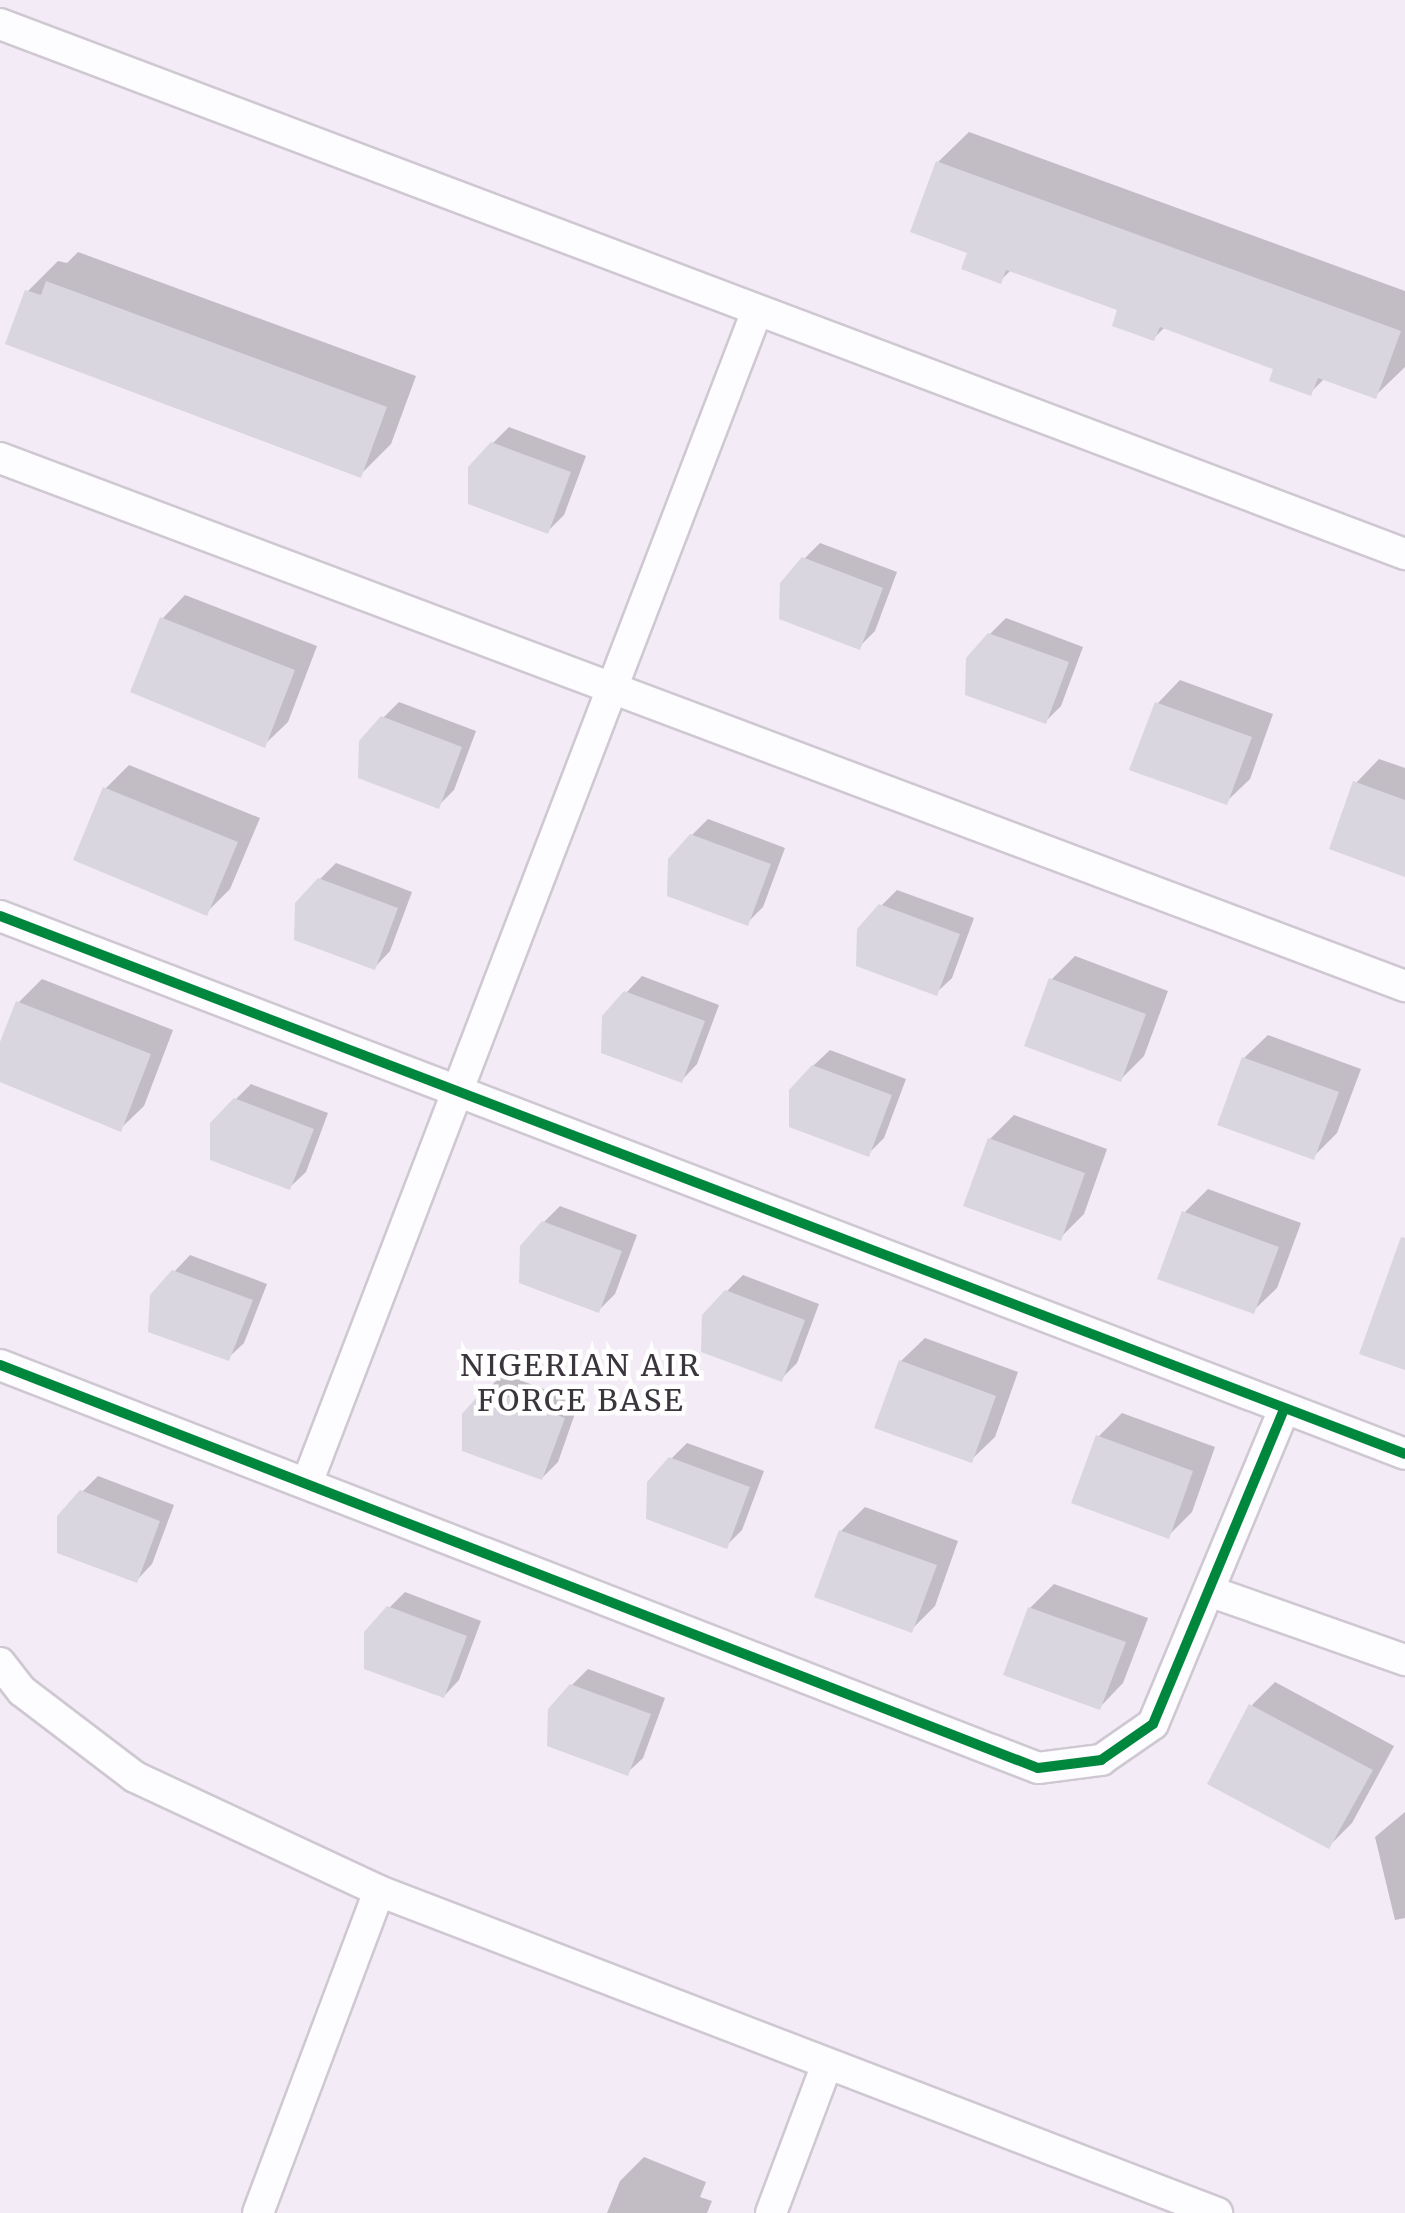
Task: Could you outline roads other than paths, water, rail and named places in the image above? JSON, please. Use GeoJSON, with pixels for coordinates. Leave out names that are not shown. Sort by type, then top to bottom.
{"type":"FeatureCollection","features":[{"type":"Feature","properties":{"kind":"street"},"geometry":{"type":"LineString","coordinates":[[0,24],[1405,554]]}},
{"type":"Feature","properties":{"kind":"street"},"geometry":{"type":"LineString","coordinates":[[308,1483],[462,1093],[757,310]]}},
{"type":"Feature","properties":{"kind":"street"},"geometry":{"type":"LineString","coordinates":[[0,458],[1405,986]]}},
{"type":"Feature","properties":{"kind":"street"},"geometry":{"type":"LineString","coordinates":[[0,916],[1405,1454]]}},
{"type":"Feature","properties":{"kind":"street"},"geometry":{"type":"LineString","coordinates":[[0,1365],[1038,1768],[1101,1760],[1153,1724],[1284,1409]]}},
{"type":"Feature","properties":{"kind":"street"},"geometry":{"type":"LineString","coordinates":[[1209,1591],[1405,1660]]}},
{"type":"Feature","properties":{"kind":"street"},"geometry":{"type":"LineString","coordinates":[[0,1663],[22,1691],[135,1777],[379,1891],[1217,2213]]}},
{"type":"Feature","properties":{"kind":"street"},"geometry":{"type":"LineString","coordinates":[[258,2213],[379,1891]]}},
{"type":"Feature","properties":{"kind":"street"},"geometry":{"type":"LineString","coordinates":[[771,2213],[826,2064]]}},
{"type":"Feature","properties":{"kind":"district","name":"NIGERIAN AIR FORCE BASE"},"geometry":{"type":"Point","coordinates":[581,1382]}}]}
